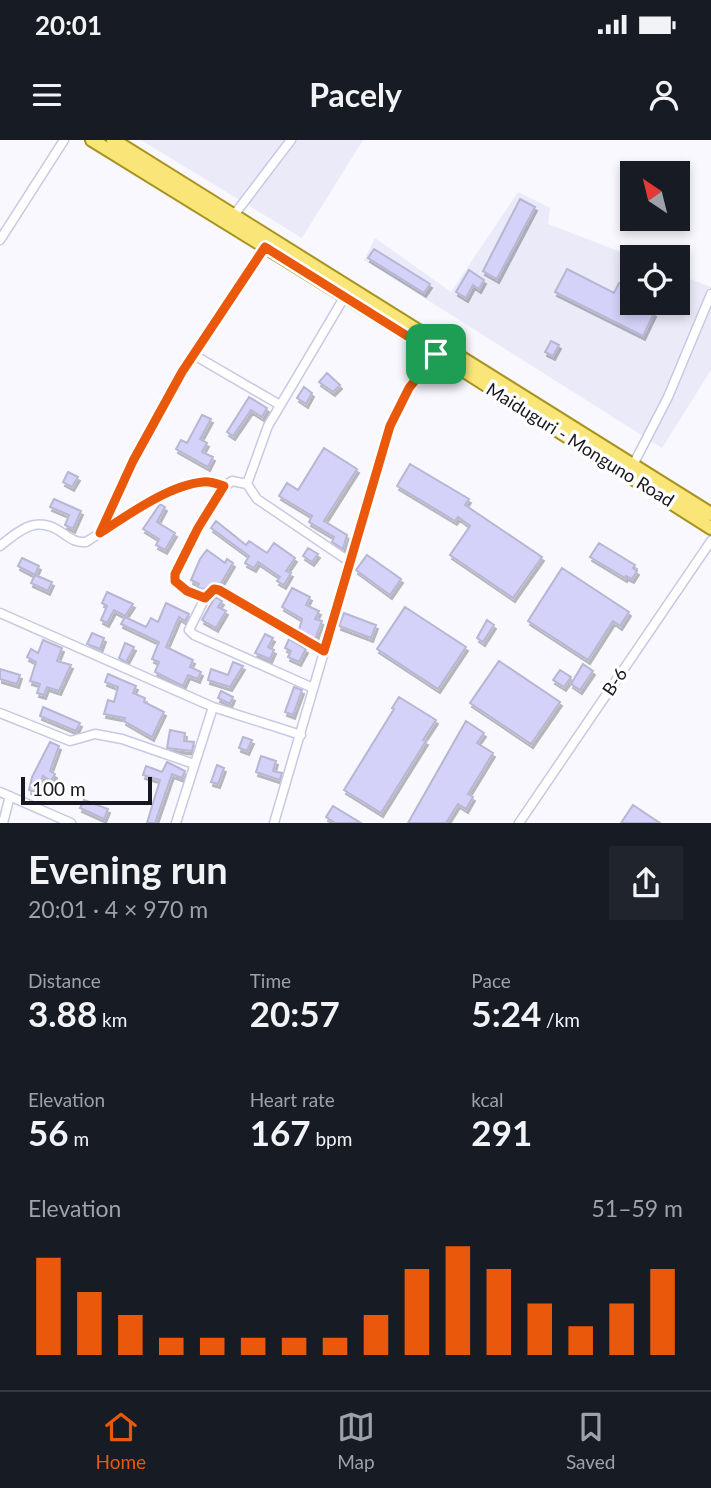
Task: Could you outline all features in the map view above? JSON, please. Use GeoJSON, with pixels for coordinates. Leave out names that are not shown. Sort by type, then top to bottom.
{"type":"FeatureCollection","features":[{"type":"Feature","properties":{"kind":"main road","name":"Maiduguri - Monguno Road"},"geometry":{"type":"LineString","coordinates":[[92,140],[345,296],[711,528]]}},
{"type":"Feature","properties":{"kind":"main road","name":"Maiduguri - Monguno Road"},"geometry":{"type":"LineString","coordinates":[[113,140],[711,514]]}},
{"type":"Feature","properties":{"kind":"street"},"geometry":{"type":"LineString","coordinates":[[0,240],[64,140]]}},
{"type":"Feature","properties":{"kind":"street"},"geometry":{"type":"LineString","coordinates":[[233,215],[291,140]]}},
{"type":"Feature","properties":{"kind":"street"},"geometry":{"type":"LineString","coordinates":[[100,533],[133,461],[182,372],[265,247]]}},
{"type":"Feature","properties":{"kind":"street"},"geometry":{"type":"LineString","coordinates":[[633,465],[668,397],[711,294]]}},
{"type":"Feature","properties":{"kind":"street"},"geometry":{"type":"LineString","coordinates":[[247,484],[268,425],[345,296]]}},
{"type":"Feature","properties":{"kind":"street"},"geometry":{"type":"LineString","coordinates":[[274,823],[390,426],[409,388],[436,354]]}},
{"type":"Feature","properties":{"kind":"street"},"geometry":{"type":"LineString","coordinates":[[194,355],[280,405]]}},
{"type":"Feature","properties":{"kind":"street"},"geometry":{"type":"LineString","coordinates":[[0,546],[34,523],[57,529],[77,543],[86,542],[143,506],[174,491],[204,481],[224,486]]}},
{"type":"Feature","properties":{"kind":"street"},"geometry":{"type":"LineString","coordinates":[[205,598],[180,586],[175,581],[175,574],[198,528],[224,486],[232,481],[247,484],[257,499],[350,562]]}},
{"type":"Feature","properties":{"kind":"street","name":"B-6"},"geometry":{"type":"LineString","coordinates":[[519,823],[711,541]]}},
{"type":"Feature","properties":{"kind":"street"},"geometry":{"type":"LineString","coordinates":[[313,688],[194,635],[189,630],[205,598],[214,589],[324,651]]}},
{"type":"Feature","properties":{"kind":"street"},"geometry":{"type":"LineString","coordinates":[[0,613],[213,707],[301,735]]}},
{"type":"Feature","properties":{"kind":"street"},"geometry":{"type":"LineString","coordinates":[[176,823],[213,707]]}},
{"type":"Feature","properties":{"kind":"street"},"geometry":{"type":"LineString","coordinates":[[0,713],[70,741],[95,734],[122,738],[194,764]]}},
{"type":"Feature","properties":{"kind":"street"},"geometry":{"type":"LineString","coordinates":[[0,792],[71,823]]}},
{"type":"Feature","properties":{"kind":"street"},"geometry":{"type":"LineString","coordinates":[[4,823],[10,796]]}},
{"type":"Feature","properties":{"kind":"shaded area"},"geometry":{"type":"Polygon","coordinates":[[[141,140],[363,140],[302,238],[141,140]]]}},
{"type":"Feature","properties":{"kind":"shaded area"},"geometry":{"type":"Polygon","coordinates":[[[518,192],[550,208],[548,224],[620,252],[620,315],[690,315],[690,279],[711,287],[711,370],[662,448],[364,260],[375,238],[451,292],[518,192]]]}},
{"type":"Feature","properties":{"kind":"building"},"geometry":{"type":"Polygon","coordinates":[[[520,199],[535,207],[497,279],[483,271],[520,199]]]}},
{"type":"Feature","properties":{"kind":"building"},"geometry":{"type":"Polygon","coordinates":[[[374,249],[430,284],[424,293],[368,258],[374,249]]]}},
{"type":"Feature","properties":{"kind":"building"},"geometry":{"type":"Polygon","coordinates":[[[567,269],[614,293],[620,283],[620,315],[653,315],[643,336],[555,292],[567,269]]]}},
{"type":"Feature","properties":{"kind":"building"},"geometry":{"type":"Polygon","coordinates":[[[469,270],[484,280],[479,289],[473,285],[466,298],[456,292],[469,270]]]}},
{"type":"Feature","properties":{"kind":"building"},"geometry":{"type":"Polygon","coordinates":[[[551,341],[559,345],[553,356],[545,352],[551,341]]]}},
{"type":"Feature","properties":{"kind":"building"},"geometry":{"type":"Polygon","coordinates":[[[327,373],[340,385],[333,392],[319,382],[327,373]]]}},
{"type":"Feature","properties":{"kind":"building"},"geometry":{"type":"Polygon","coordinates":[[[304,387],[312,393],[306,404],[297,398],[304,387]]]}},
{"type":"Feature","properties":{"kind":"building"},"geometry":{"type":"Polygon","coordinates":[[[249,397],[267,408],[262,417],[251,410],[233,436],[227,432],[249,397]]]}},
{"type":"Feature","properties":{"kind":"building"},"geometry":{"type":"Polygon","coordinates":[[[202,415],[211,419],[200,439],[207,443],[202,452],[213,457],[208,467],[176,449],[181,440],[187,443],[202,415]]]}},
{"type":"Feature","properties":{"kind":"building"},"geometry":{"type":"Polygon","coordinates":[[[324,448],[357,469],[324,521],[347,535],[343,549],[332,542],[334,537],[309,522],[312,516],[279,496],[287,483],[298,490],[324,448]]]}},
{"type":"Feature","properties":{"kind":"building"},"geometry":{"type":"Polygon","coordinates":[[[410,464],[469,499],[465,505],[542,557],[513,598],[450,555],[470,526],[458,517],[455,521],[397,486],[410,464]]]}},
{"type":"Feature","properties":{"kind":"building"},"geometry":{"type":"Polygon","coordinates":[[[68,472],[78,477],[72,487],[63,482],[68,472]]]}},
{"type":"Feature","properties":{"kind":"building"},"geometry":{"type":"Polygon","coordinates":[[[54,499],[81,511],[73,529],[65,525],[69,515],[50,507],[54,499]]]}},
{"type":"Feature","properties":{"kind":"building"},"geometry":{"type":"Polygon","coordinates":[[[160,504],[165,507],[157,522],[175,533],[165,550],[156,545],[159,539],[143,529],[160,504]]]}},
{"type":"Feature","properties":{"kind":"building"},"geometry":{"type":"Polygon","coordinates":[[[216,521],[246,545],[249,541],[267,553],[274,543],[295,558],[286,571],[291,573],[284,585],[277,581],[280,577],[258,562],[254,568],[245,563],[249,556],[211,528],[216,521]]]}},
{"type":"Feature","properties":{"kind":"building"},"geometry":{"type":"Polygon","coordinates":[[[599,543],[635,565],[633,568],[637,571],[632,579],[626,576],[625,578],[590,557],[599,543]]]}},
{"type":"Feature","properties":{"kind":"building"},"geometry":{"type":"Polygon","coordinates":[[[308,548],[318,554],[312,562],[303,556],[308,548]]]}},
{"type":"Feature","properties":{"kind":"building"},"geometry":{"type":"Polygon","coordinates":[[[207,550],[225,563],[227,559],[233,563],[220,585],[212,583],[203,590],[191,580],[207,550]]]}},
{"type":"Feature","properties":{"kind":"building"},"geometry":{"type":"Polygon","coordinates":[[[367,555],[401,579],[390,595],[356,570],[367,555]]]}},
{"type":"Feature","properties":{"kind":"building"},"geometry":{"type":"Polygon","coordinates":[[[22,558],[39,566],[35,575],[18,566],[22,558]]]}},
{"type":"Feature","properties":{"kind":"building"},"geometry":{"type":"Polygon","coordinates":[[[562,568],[629,612],[620,626],[613,621],[588,660],[528,621],[562,568]]]}},
{"type":"Feature","properties":{"kind":"building"},"geometry":{"type":"Polygon","coordinates":[[[35,575],[52,582],[48,591],[31,583],[35,575]]]}},
{"type":"Feature","properties":{"kind":"building"},"geometry":{"type":"Polygon","coordinates":[[[292,588],[310,597],[306,605],[319,611],[315,619],[322,621],[315,639],[299,630],[302,619],[282,607],[292,588]]]}},
{"type":"Feature","properties":{"kind":"building"},"geometry":{"type":"Polygon","coordinates":[[[107,592],[133,604],[125,616],[114,610],[107,623],[101,620],[107,606],[102,603],[107,592]]]}},
{"type":"Feature","properties":{"kind":"building"},"geometry":{"type":"Polygon","coordinates":[[[215,597],[222,601],[218,607],[226,611],[216,628],[202,620],[215,597]]]}},
{"type":"Feature","properties":{"kind":"building"},"geometry":{"type":"Polygon","coordinates":[[[166,603],[189,614],[185,621],[179,617],[166,647],[193,660],[190,667],[201,672],[198,679],[188,675],[183,686],[155,672],[159,662],[152,659],[159,642],[121,624],[125,617],[146,627],[151,618],[158,622],[166,603]]]}},
{"type":"Feature","properties":{"kind":"building"},"geometry":{"type":"Polygon","coordinates":[[[405,607],[466,647],[438,689],[377,649],[405,607]]]}},
{"type":"Feature","properties":{"kind":"building"},"geometry":{"type":"Polygon","coordinates":[[[344,613],[376,625],[371,638],[339,626],[344,613]]]}},
{"type":"Feature","properties":{"kind":"building"},"geometry":{"type":"Polygon","coordinates":[[[487,620],[494,625],[483,642],[477,638],[487,620]]]}},
{"type":"Feature","properties":{"kind":"building"},"geometry":{"type":"Polygon","coordinates":[[[92,633],[104,638],[100,649],[87,644],[92,633]]]}},
{"type":"Feature","properties":{"kind":"building"},"geometry":{"type":"Polygon","coordinates":[[[265,634],[273,638],[268,647],[274,650],[270,659],[255,653],[265,634]]]}},
{"type":"Feature","properties":{"kind":"building"},"geometry":{"type":"Polygon","coordinates":[[[289,639],[306,649],[299,662],[288,657],[291,651],[285,648],[289,639]]]}},
{"type":"Feature","properties":{"kind":"building"},"geometry":{"type":"Polygon","coordinates":[[[43,640],[62,648],[57,661],[71,665],[59,691],[47,687],[44,695],[37,693],[40,684],[30,681],[36,662],[27,657],[31,649],[38,653],[43,640]]]}},
{"type":"Feature","properties":{"kind":"building"},"geometry":{"type":"Polygon","coordinates":[[[125,643],[134,647],[126,662],[119,658],[125,643]]]}},
{"type":"Feature","properties":{"kind":"building"},"geometry":{"type":"Polygon","coordinates":[[[499,661],[560,702],[531,744],[470,703],[499,661]]]}},
{"type":"Feature","properties":{"kind":"building"},"geometry":{"type":"Polygon","coordinates":[[[233,662],[243,666],[230,687],[208,680],[211,669],[228,675],[233,662]]]}},
{"type":"Feature","properties":{"kind":"building"},"geometry":{"type":"Polygon","coordinates":[[[583,664],[593,671],[580,690],[571,684],[583,664]]]}},
{"type":"Feature","properties":{"kind":"building"},"geometry":{"type":"Polygon","coordinates":[[[0,669],[20,675],[17,684],[0,679],[0,669]]]}},
{"type":"Feature","properties":{"kind":"building"},"geometry":{"type":"Polygon","coordinates":[[[560,670],[571,677],[564,687],[553,680],[560,670]]]}},
{"type":"Feature","properties":{"kind":"building"},"geometry":{"type":"Polygon","coordinates":[[[108,674],[136,686],[133,693],[164,712],[152,737],[124,721],[125,718],[104,714],[108,700],[114,702],[118,687],[105,682],[108,674]]]}},
{"type":"Feature","properties":{"kind":"building"},"geometry":{"type":"Polygon","coordinates":[[[294,687],[302,690],[293,715],[285,712],[294,687]]]}},
{"type":"Feature","properties":{"kind":"building"},"geometry":{"type":"Polygon","coordinates":[[[221,691],[233,697],[230,704],[218,698],[221,691]]]}},
{"type":"Feature","properties":{"kind":"building"},"geometry":{"type":"Polygon","coordinates":[[[399,697],[436,720],[381,813],[344,790],[399,697]]]}},
{"type":"Feature","properties":{"kind":"building"},"geometry":{"type":"Polygon","coordinates":[[[43,707],[80,723],[76,731],[40,716],[43,707]]]}},
{"type":"Feature","properties":{"kind":"building"},"geometry":{"type":"Polygon","coordinates":[[[466,721],[484,733],[477,743],[493,753],[468,794],[473,797],[466,809],[458,804],[446,823],[408,823],[466,721]]]}},
{"type":"Feature","properties":{"kind":"building"},"geometry":{"type":"Polygon","coordinates":[[[170,730],[185,733],[184,741],[194,742],[192,751],[167,748],[170,730]]]}},
{"type":"Feature","properties":{"kind":"building"},"geometry":{"type":"Polygon","coordinates":[[[243,737],[252,740],[247,751],[239,748],[243,737]]]}},
{"type":"Feature","properties":{"kind":"building"},"geometry":{"type":"Polygon","coordinates":[[[50,742],[59,746],[50,771],[55,774],[51,781],[43,776],[36,793],[29,790],[32,777],[50,742]]]}},
{"type":"Feature","properties":{"kind":"building"},"geometry":{"type":"Polygon","coordinates":[[[261,756],[276,761],[273,771],[282,773],[280,780],[256,772],[261,756]]]}},
{"type":"Feature","properties":{"kind":"building"},"geometry":{"type":"Polygon","coordinates":[[[167,762],[185,771],[182,778],[172,774],[155,823],[147,823],[160,780],[143,775],[146,766],[162,772],[167,762]]]}},
{"type":"Feature","properties":{"kind":"building"},"geometry":{"type":"Polygon","coordinates":[[[217,765],[224,768],[218,784],[211,782],[217,765]]]}},
{"type":"Feature","properties":{"kind":"building"},"geometry":{"type":"Polygon","coordinates":[[[84,800],[108,809],[104,819],[80,808],[84,800]]]}},
{"type":"Feature","properties":{"kind":"building"},"geometry":{"type":"Polygon","coordinates":[[[633,805],[660,823],[621,823],[633,805]]]}},
{"type":"Feature","properties":{"kind":"building"},"geometry":{"type":"Polygon","coordinates":[[[333,806],[361,823],[335,823],[326,817],[333,806]]]}},
{"type":"Feature","properties":{"kind":"route"},"geometry":{"type":"LineString","coordinates":[[265,247],[436,354],[409,388],[390,426],[324,651],[219,590],[214,589],[205,598],[187,591],[175,581],[175,574],[198,528],[224,486],[204,481],[174,491],[143,506],[100,533],[133,461],[182,372],[265,247]]}}]}
